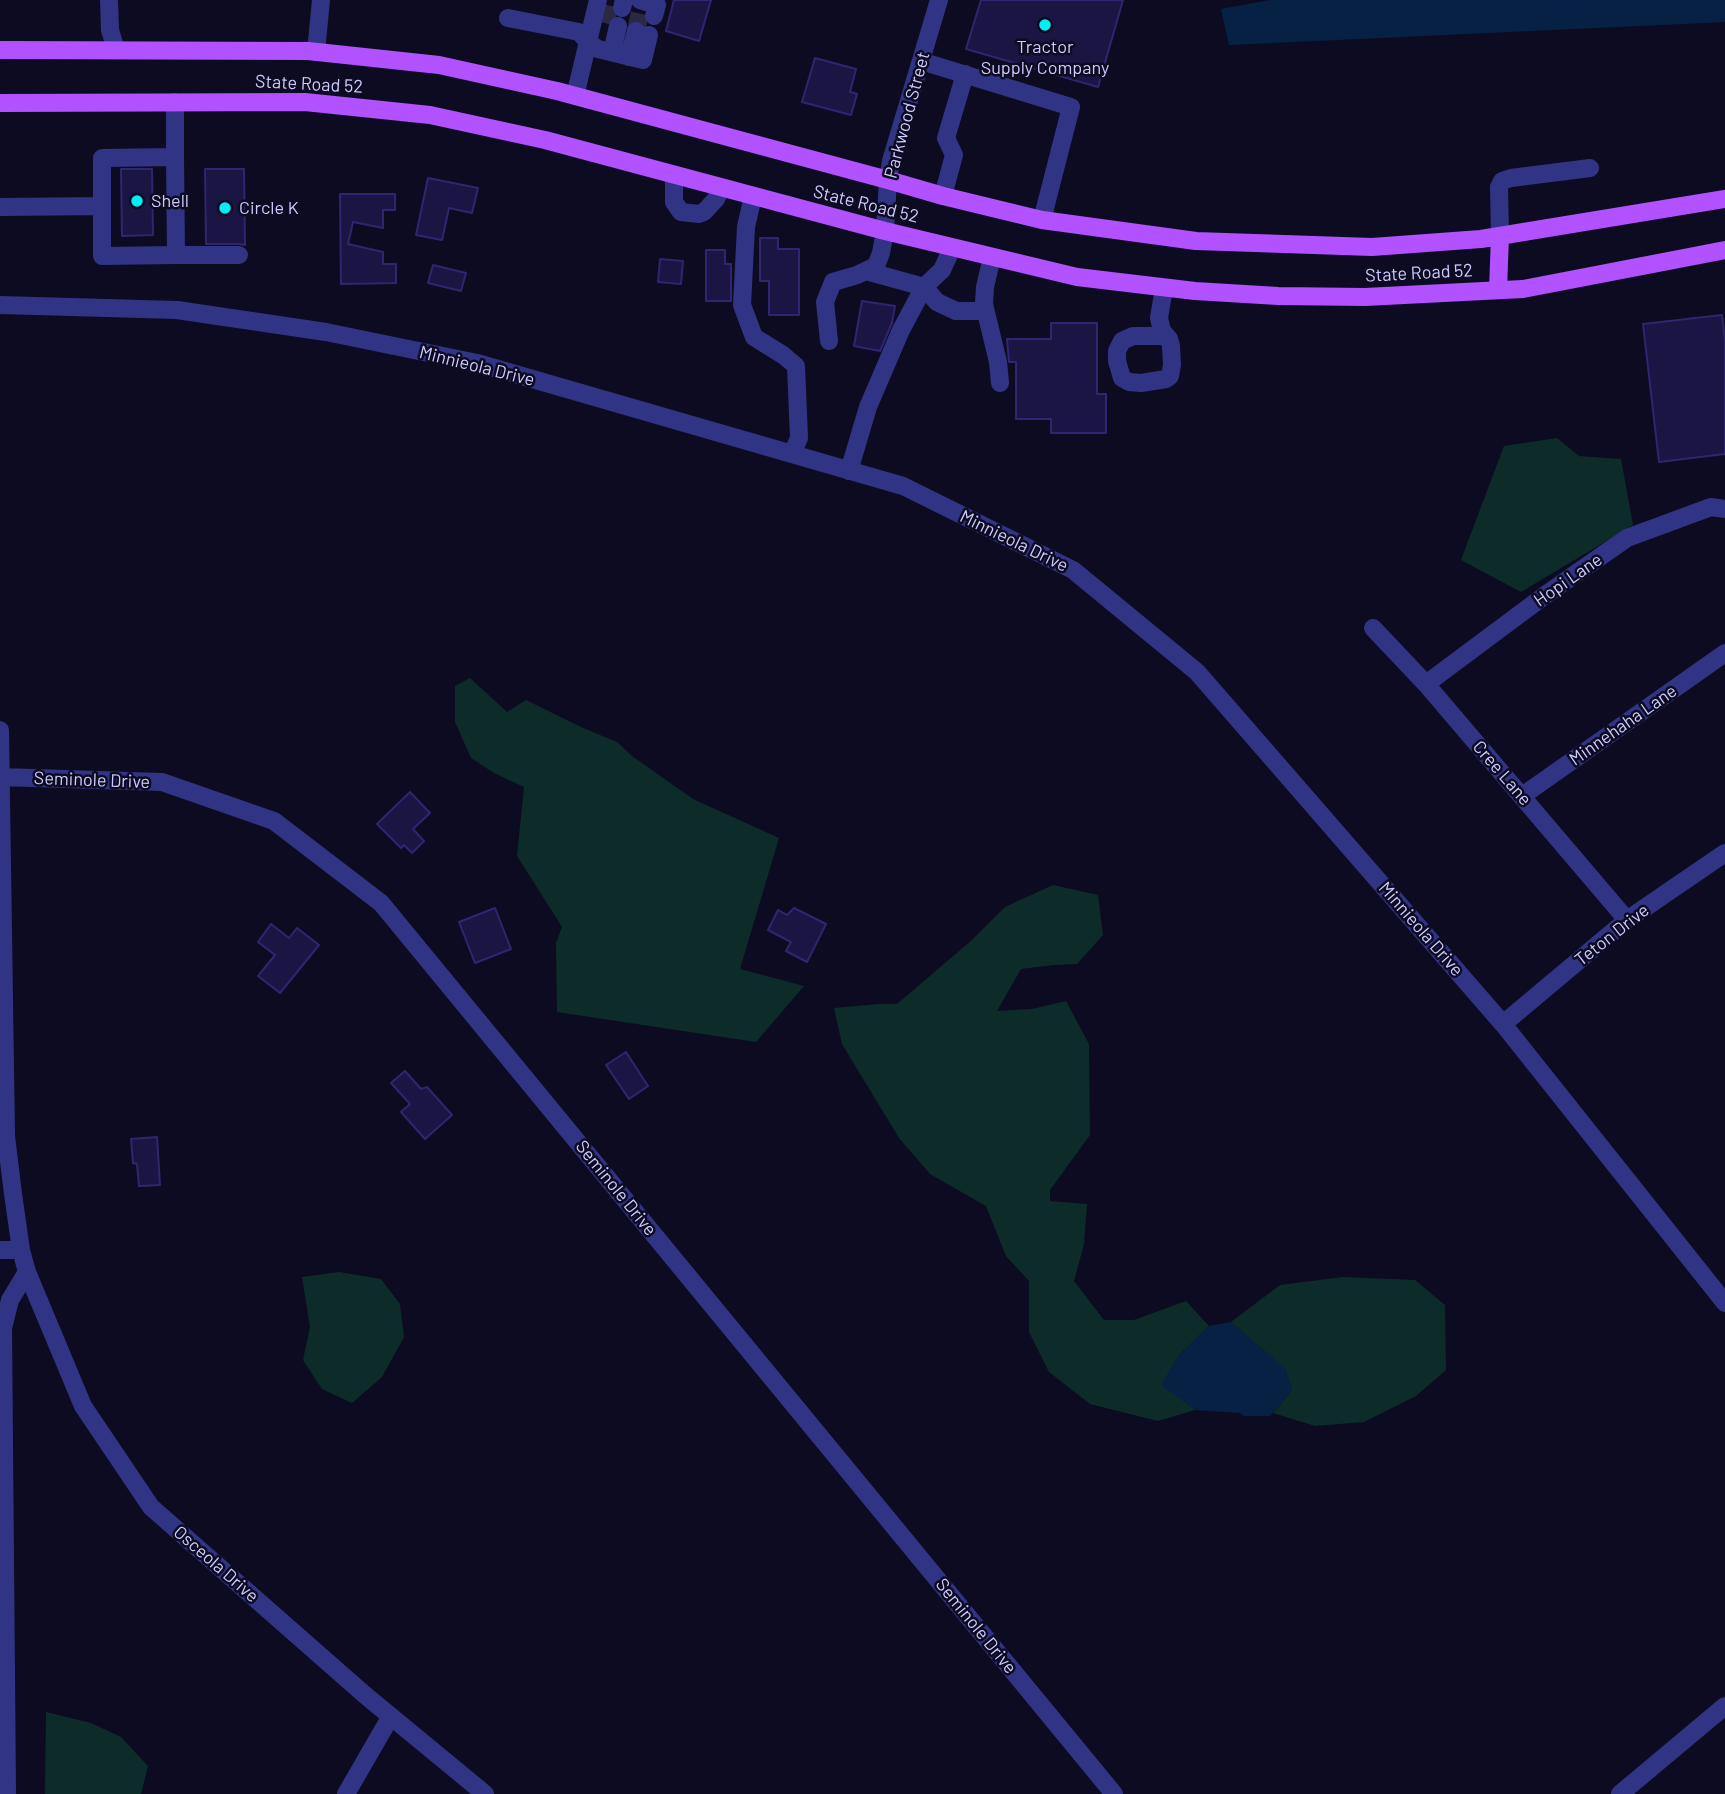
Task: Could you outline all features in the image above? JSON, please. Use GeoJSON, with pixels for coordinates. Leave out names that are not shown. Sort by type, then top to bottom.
{"type":"FeatureCollection","features":[{"type":"Feature","properties":{"kind":"main road","name":"State Road 52"},"geometry":{"type":"LineString","coordinates":[[0,50],[316,52],[439,65],[575,96],[943,196],[1042,220],[1196,241],[1372,247],[1481,239],[1725,199]]}},
{"type":"Feature","properties":{"kind":"main road","name":"State Road 52"},"geometry":{"type":"LineString","coordinates":[[0,103],[305,102],[430,115],[545,140],[885,231],[1077,277],[1195,291],[1365,297],[1523,289],[1725,250]]}},
{"type":"Feature","properties":{"kind":"main road"},"geometry":{"type":"LineString","coordinates":[[1498,290],[1500,236]]}},
{"type":"Feature","properties":{"kind":"street"},"geometry":{"type":"LineString","coordinates":[[109,0],[110,30],[116,50]]}},
{"type":"Feature","properties":{"kind":"street"},"geometry":{"type":"LineString","coordinates":[[316,52],[321,0]]}},
{"type":"Feature","properties":{"kind":"street","name":"Parkwood Street"},"geometry":{"type":"LineString","coordinates":[[866,271],[876,266],[881,253],[891,162],[939,0]]}},
{"type":"Feature","properties":{"kind":"street"},"geometry":{"type":"LineString","coordinates":[[607,50],[613,3]]}},
{"type":"Feature","properties":{"kind":"street"},"geometry":{"type":"LineString","coordinates":[[508,18],[579,32],[607,50],[643,60],[643,34]]}},
{"type":"Feature","properties":{"kind":"street"},"geometry":{"type":"LineString","coordinates":[[575,96],[607,50],[611,24]]}},
{"type":"Feature","properties":{"kind":"street"},"geometry":{"type":"LineString","coordinates":[[921,61],[1071,107],[1042,220]]}},
{"type":"Feature","properties":{"kind":"street"},"geometry":{"type":"LineString","coordinates":[[943,196],[954,155],[946,138],[965,74]]}},
{"type":"Feature","properties":{"kind":"street"},"geometry":{"type":"LineString","coordinates":[[174,102],[176,256]]}},
{"type":"Feature","properties":{"kind":"street"},"geometry":{"type":"LineString","coordinates":[[175,158],[102,158],[102,256],[239,255]]}},
{"type":"Feature","properties":{"kind":"street"},"geometry":{"type":"LineString","coordinates":[[1500,236],[1499,187],[1502,181],[1590,168]]}},
{"type":"Feature","properties":{"kind":"street"},"geometry":{"type":"LineString","coordinates":[[674,175],[674,202],[681,212],[704,212],[716,199],[721,188]]}},
{"type":"Feature","properties":{"kind":"street"},"geometry":{"type":"LineString","coordinates":[[753,197],[746,227],[742,305],[754,337],[796,366],[799,438],[792,454]]}},
{"type":"Feature","properties":{"kind":"street"},"geometry":{"type":"LineString","coordinates":[[0,207],[102,206]]}},
{"type":"Feature","properties":{"kind":"street"},"geometry":{"type":"LineString","coordinates":[[849,471],[868,407],[901,330],[924,287],[942,270],[952,247]]}},
{"type":"Feature","properties":{"kind":"street"},"geometry":{"type":"LineString","coordinates":[[992,257],[984,304],[998,362],[1000,383]]}},
{"type":"Feature","properties":{"kind":"street"},"geometry":{"type":"LineString","coordinates":[[829,341],[825,302],[833,282],[866,271],[924,287],[937,302],[956,311],[985,311]]}},
{"type":"Feature","properties":{"kind":"street"},"geometry":{"type":"LineString","coordinates":[[1164,288],[1159,318],[1166,336]]}},
{"type":"Feature","properties":{"kind":"street","name":"Minnieola Drive"},"geometry":{"type":"LineString","coordinates":[[0,305],[177,310],[326,332],[477,363],[903,486],[1073,570],[1197,672],[1503,1024],[1725,1303]]}},
{"type":"Feature","properties":{"kind":"street","name":"Hopi Lane"},"geometry":{"type":"LineString","coordinates":[[1426,684],[1627,538],[1711,508],[1725,509]]}},
{"type":"Feature","properties":{"kind":"street","name":"Cree Lane"},"geometry":{"type":"LineString","coordinates":[[1373,628],[1426,684],[1627,920]]}},
{"type":"Feature","properties":{"kind":"street","name":"Minnehaha Lane"},"geometry":{"type":"LineString","coordinates":[[1522,796],[1725,653]]}},
{"type":"Feature","properties":{"kind":"street","name":"Osceola Drive"},"geometry":{"type":"LineString","coordinates":[[0,730],[2,1014],[6,1136],[21,1250],[27,1272],[83,1405],[150,1507],[474,1790]]}},
{"type":"Feature","properties":{"kind":"street","name":"Seminole Drive"},"geometry":{"type":"LineString","coordinates":[[0,777],[162,782],[274,821],[381,903],[1114,1794]]}},
{"type":"Feature","properties":{"kind":"street","name":"Teton Drive"},"geometry":{"type":"LineString","coordinates":[[1503,1024],[1627,920],[1725,853]]}},
{"type":"Feature","properties":{"kind":"street"},"geometry":{"type":"LineString","coordinates":[[0,1250],[21,1250]]}},
{"type":"Feature","properties":{"kind":"street"},"geometry":{"type":"LineString","coordinates":[[7,1794],[3,1721],[2,1328],[10,1300],[27,1272]]}},
{"type":"Feature","properties":{"kind":"street"},"geometry":{"type":"LineString","coordinates":[[1620,1794],[1725,1706]]}},
{"type":"Feature","properties":{"kind":"street"},"geometry":{"type":"LineString","coordinates":[[346,1794],[391,1716]]}},
{"type":"Feature","properties":{"kind":"green space"},"geometry":{"type":"Polygon","coordinates":[[[1557,438],[1579,456],[1621,459],[1633,525],[1521,592],[1461,560],[1504,446],[1557,438]]]}},
{"type":"Feature","properties":{"kind":"green space"},"geometry":{"type":"Polygon","coordinates":[[[470,678],[507,712],[526,700],[617,742],[632,756],[693,799],[779,838],[740,969],[804,986],[756,1042],[557,1012],[556,943],[562,927],[517,856],[524,787],[494,773],[471,758],[455,722],[455,686],[470,678]]]}},
{"type":"Feature","properties":{"kind":"green space"},"geometry":{"type":"Polygon","coordinates":[[[1053,885],[1098,895],[1103,935],[1077,964],[1021,969],[997,1011],[1032,1009],[1066,1001],[1089,1044],[1090,1135],[1050,1190],[1050,1201],[1087,1204],[1084,1244],[1074,1281],[1104,1320],[1134,1320],[1186,1301],[1209,1326],[1179,1355],[1162,1384],[1195,1410],[1158,1421],[1090,1404],[1049,1372],[1029,1332],[1029,1281],[1006,1256],[986,1206],[930,1174],[899,1138],[842,1044],[834,1008],[897,1004],[972,940],[1005,907],[1053,885]]]}},
{"type":"Feature","properties":{"kind":"green space"},"geometry":{"type":"Polygon","coordinates":[[[339,1272],[381,1279],[400,1304],[404,1337],[382,1377],[352,1403],[322,1389],[303,1360],[310,1327],[302,1277],[339,1272]]]}},
{"type":"Feature","properties":{"kind":"green space"},"geometry":{"type":"Polygon","coordinates":[[[1343,1277],[1415,1280],[1445,1305],[1446,1370],[1416,1396],[1364,1422],[1315,1426],[1273,1413],[1292,1390],[1285,1369],[1231,1322],[1280,1285],[1343,1277]]]}},
{"type":"Feature","properties":{"kind":"green space"},"geometry":{"type":"Polygon","coordinates":[[[46,1712],[91,1723],[121,1737],[148,1766],[141,1794],[45,1794],[46,1712]]]}},
{"type":"Feature","properties":{"kind":"water"},"geometry":{"type":"Polygon","coordinates":[[[1270,0],[1725,0],[1725,22],[1229,45],[1221,9],[1270,0]]]}},
{"type":"Feature","properties":{"kind":"water"},"geometry":{"type":"Polygon","coordinates":[[[1231,1322],[1285,1368],[1292,1390],[1270,1416],[1195,1410],[1161,1385],[1179,1355],[1209,1326],[1231,1322]]]}},
{"type":"Feature","properties":{"kind":"building"},"geometry":{"type":"Polygon","coordinates":[[[674,0],[711,0],[699,41],[666,31],[674,0]]]}},
{"type":"Feature","properties":{"kind":"building","name":"Tractor Supply Company"},"geometry":{"type":"Polygon","coordinates":[[[981,0],[1123,0],[1098,87],[966,49],[981,0]]]}},
{"type":"Feature","properties":{"kind":"building"},"geometry":{"type":"Polygon","coordinates":[[[815,58],[856,69],[850,92],[857,94],[851,115],[802,102],[815,58]]]}},
{"type":"Feature","properties":{"kind":"building","name":"Shell"},"geometry":{"type":"Polygon","coordinates":[[[121,169],[152,169],[153,235],[122,236],[121,169]]]}},
{"type":"Feature","properties":{"kind":"building","name":"Circle K"},"geometry":{"type":"Polygon","coordinates":[[[205,169],[244,169],[245,245],[206,244],[205,169]]]}},
{"type":"Feature","properties":{"kind":"building"},"geometry":{"type":"Polygon","coordinates":[[[428,178],[478,188],[472,213],[449,208],[442,240],[416,235],[428,178]]]}},
{"type":"Feature","properties":{"kind":"building"},"geometry":{"type":"Polygon","coordinates":[[[340,194],[395,194],[395,210],[383,210],[383,228],[353,222],[348,244],[383,252],[383,264],[396,264],[396,283],[341,284],[340,194]]]}},
{"type":"Feature","properties":{"kind":"building"},"geometry":{"type":"Polygon","coordinates":[[[760,238],[778,238],[778,249],[799,249],[799,315],[769,315],[769,281],[760,281],[760,238]]]}},
{"type":"Feature","properties":{"kind":"building"},"geometry":{"type":"Polygon","coordinates":[[[706,250],[725,250],[725,264],[731,264],[731,301],[706,301],[706,250]]]}},
{"type":"Feature","properties":{"kind":"building"},"geometry":{"type":"Polygon","coordinates":[[[660,259],[683,261],[681,284],[658,282],[660,259]]]}},
{"type":"Feature","properties":{"kind":"building"},"geometry":{"type":"Polygon","coordinates":[[[433,265],[466,273],[461,291],[428,283],[433,265]]]}},
{"type":"Feature","properties":{"kind":"building"},"geometry":{"type":"Polygon","coordinates":[[[862,301],[895,306],[892,323],[880,351],[854,346],[862,301]]]}},
{"type":"Feature","properties":{"kind":"building"},"geometry":{"type":"Polygon","coordinates":[[[1722,315],[1725,342],[1725,454],[1659,462],[1643,324],[1722,315]]]}},
{"type":"Feature","properties":{"kind":"building"},"geometry":{"type":"Polygon","coordinates":[[[1051,323],[1097,323],[1097,394],[1106,394],[1106,433],[1051,433],[1051,419],[1016,419],[1016,362],[1009,362],[1007,339],[1051,339],[1051,323]]]}},
{"type":"Feature","properties":{"kind":"building"},"geometry":{"type":"Polygon","coordinates":[[[410,792],[430,813],[413,829],[424,841],[412,853],[404,845],[401,848],[377,824],[410,792]]]}},
{"type":"Feature","properties":{"kind":"building"},"geometry":{"type":"Polygon","coordinates":[[[495,908],[511,949],[475,963],[459,922],[495,908]]]}},
{"type":"Feature","properties":{"kind":"building"},"geometry":{"type":"Polygon","coordinates":[[[794,908],[826,924],[807,962],[786,951],[791,942],[768,930],[778,910],[787,915],[794,908]]]}},
{"type":"Feature","properties":{"kind":"building"},"geometry":{"type":"Polygon","coordinates":[[[271,924],[289,938],[297,928],[319,945],[280,993],[258,976],[275,955],[258,942],[271,924]]]}},
{"type":"Feature","properties":{"kind":"building"},"geometry":{"type":"Polygon","coordinates":[[[626,1052],[648,1086],[629,1099],[606,1065],[626,1052]]]}},
{"type":"Feature","properties":{"kind":"building"},"geometry":{"type":"Polygon","coordinates":[[[405,1071],[421,1089],[427,1087],[452,1115],[425,1139],[401,1112],[410,1104],[391,1083],[405,1071]]]}},
{"type":"Feature","properties":{"kind":"building"},"geometry":{"type":"Polygon","coordinates":[[[157,1137],[160,1185],[139,1186],[131,1139],[157,1137]]]}},
{"type":"Feature","properties":{"kind":"tunnel"},"geometry":{"type":"LineString","coordinates":[[605,23],[610,5]]}},
{"type":"Feature","properties":{"kind":"tunnel"},"geometry":{"type":"LineString","coordinates":[[636,31],[640,13]]}},
{"type":"Feature","properties":{"kind":"place","name":"Tractor Supply Company"},"geometry":{"type":"Point","coordinates":[1045,25]}},
{"type":"Feature","properties":{"kind":"place","name":"Shell"},"geometry":{"type":"Point","coordinates":[137,201]}},
{"type":"Feature","properties":{"kind":"place","name":"Circle K"},"geometry":{"type":"Point","coordinates":[225,208]}}]}
